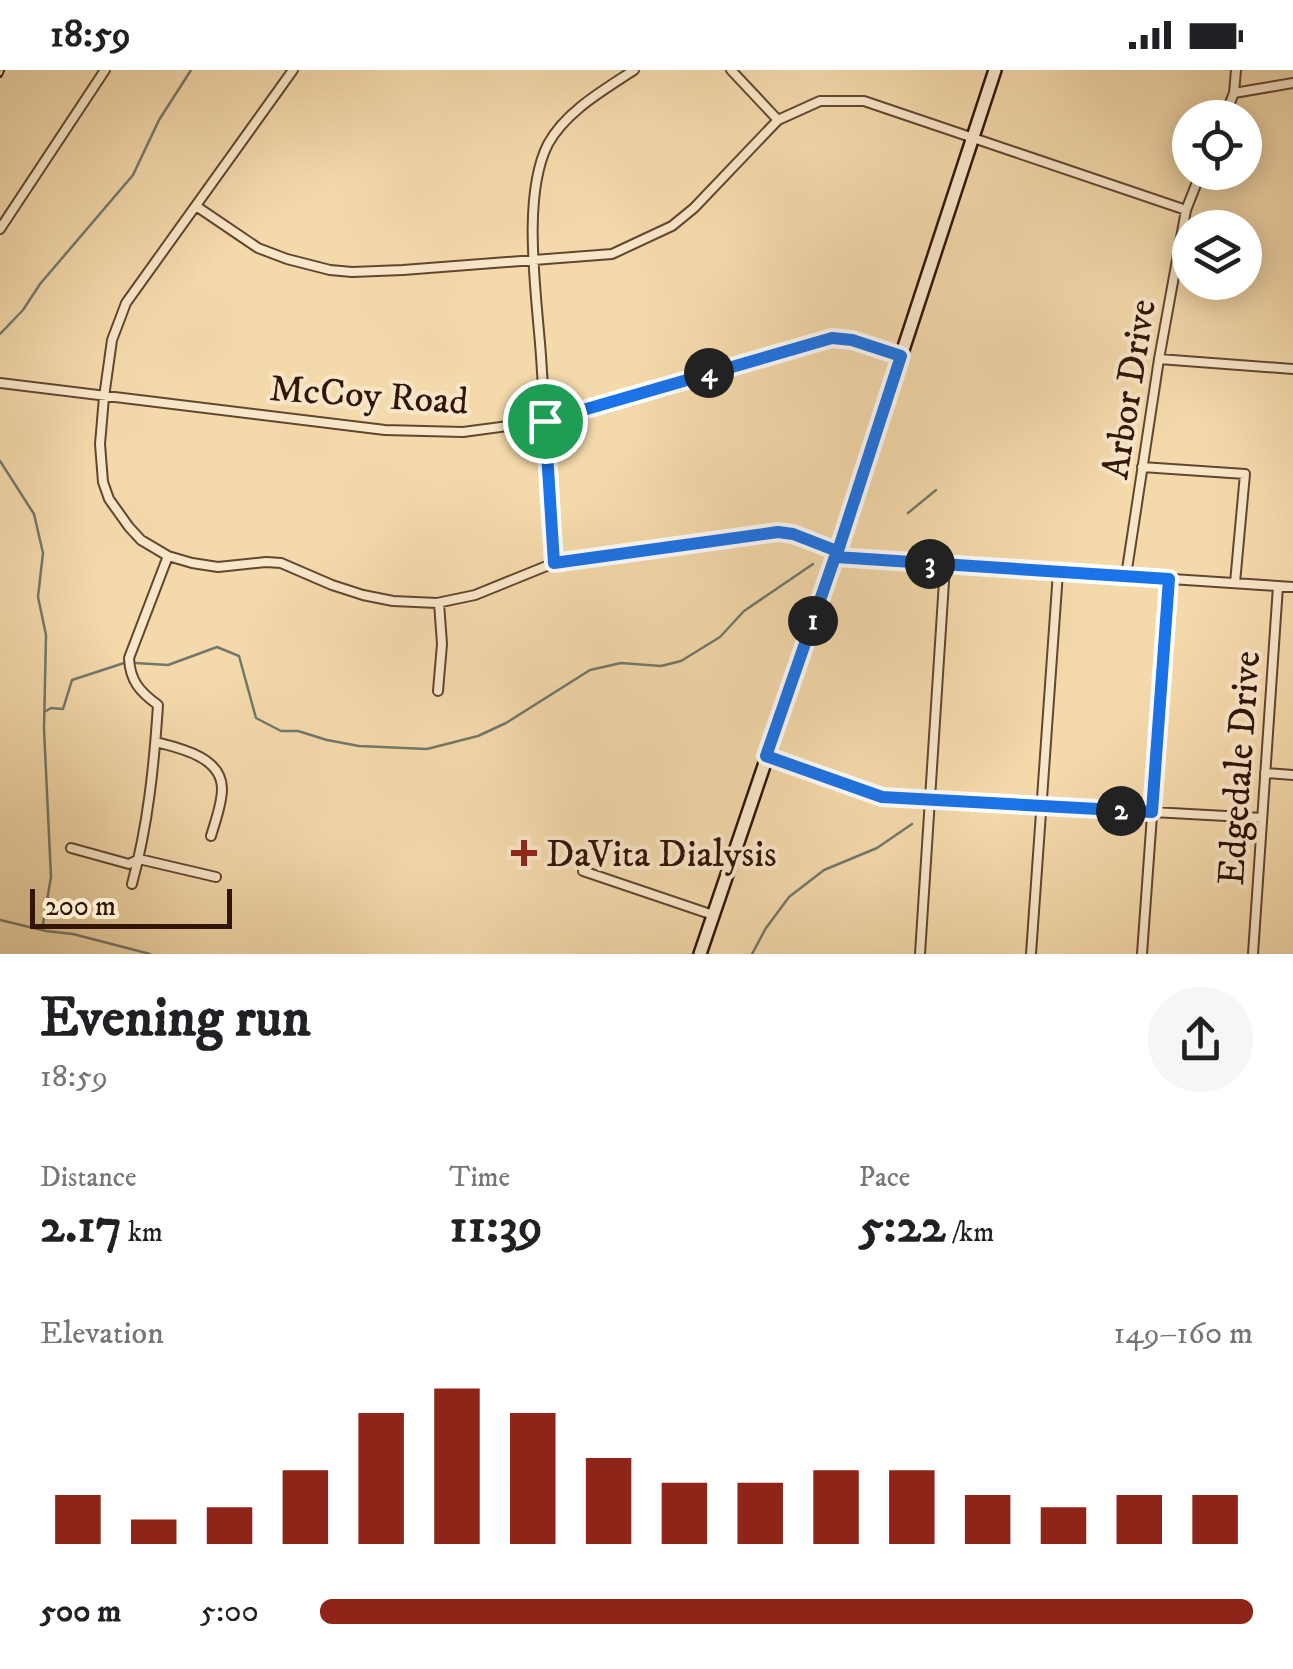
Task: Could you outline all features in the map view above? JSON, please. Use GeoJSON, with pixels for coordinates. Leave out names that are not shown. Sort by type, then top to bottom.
{"type":"FeatureCollection","features":[{"type":"Feature","properties":{"kind":"main road"},"geometry":{"type":"LineString","coordinates":[[700,954],[995,70]]}},
{"type":"Feature","properties":{"kind":"street"},"geometry":{"type":"LineString","coordinates":[[0,229],[105,70]]}},
{"type":"Feature","properties":{"kind":"street"},"geometry":{"type":"LineString","coordinates":[[293,70],[126,303],[112,340],[100,464],[108,498],[141,540],[168,556],[218,566],[281,564],[362,595],[439,603],[475,594],[554,563],[778,532],[793,534],[836,554],[945,566],[1293,587]]}},
{"type":"Feature","properties":{"kind":"street"},"geometry":{"type":"LineString","coordinates":[[554,563],[532,209],[536,176],[558,129],[581,107],[634,70]]}},
{"type":"Feature","properties":{"kind":"street"},"geometry":{"type":"LineString","coordinates":[[731,70],[778,120]]}},
{"type":"Feature","properties":{"kind":"street"},"geometry":{"type":"LineString","coordinates":[[1231,100],[1236,70]]}},
{"type":"Feature","properties":{"kind":"street"},"geometry":{"type":"LineString","coordinates":[[1234,93],[1293,83]]}},
{"type":"Feature","properties":{"kind":"street"},"geometry":{"type":"LineString","coordinates":[[196,206],[258,248],[287,260],[330,270],[352,272],[612,254],[672,226],[778,120],[820,101],[864,101],[1186,210]]}},
{"type":"Feature","properties":{"kind":"street","name":"Arbor Drive"},"geometry":{"type":"LineString","coordinates":[[1186,210],[1194,190]]}},
{"type":"Feature","properties":{"kind":"street","name":"Arbor Drive"},"geometry":{"type":"LineString","coordinates":[[1126,576],[1172,287]]}},
{"type":"Feature","properties":{"kind":"street","name":"McCoy Road"},"geometry":{"type":"LineString","coordinates":[[0,383],[385,430],[463,432],[545,421],[832,338],[852,340],[901,356]]}},
{"type":"Feature","properties":{"kind":"street"},"geometry":{"type":"LineString","coordinates":[[1159,359],[1293,368]]}},
{"type":"Feature","properties":{"kind":"street"},"geometry":{"type":"LineString","coordinates":[[1142,467],[1245,474],[1235,583]]}},
{"type":"Feature","properties":{"kind":"street"},"geometry":{"type":"LineString","coordinates":[[132,884],[153,780],[158,705],[141,693],[129,658],[168,556]]}},
{"type":"Feature","properties":{"kind":"street"},"geometry":{"type":"LineString","coordinates":[[920,954],[945,566]]}},
{"type":"Feature","properties":{"kind":"street"},"geometry":{"type":"LineString","coordinates":[[1031,954],[1058,572]]}},
{"type":"Feature","properties":{"kind":"street"},"geometry":{"type":"LineString","coordinates":[[1142,954],[1169,579]]}},
{"type":"Feature","properties":{"kind":"street","name":"Edgedale Drive"},"geometry":{"type":"LineString","coordinates":[[1253,954],[1278,586]]}},
{"type":"Feature","properties":{"kind":"street"},"geometry":{"type":"LineString","coordinates":[[438,691],[442,644],[439,603]]}},
{"type":"Feature","properties":{"kind":"street"},"geometry":{"type":"LineString","coordinates":[[156,742],[207,761],[218,773],[222,793],[211,836]]}},
{"type":"Feature","properties":{"kind":"street"},"geometry":{"type":"LineString","coordinates":[[766,756],[882,797],[1262,818]]}},
{"type":"Feature","properties":{"kind":"street"},"geometry":{"type":"LineString","coordinates":[[1264,773],[1293,775]]}},
{"type":"Feature","properties":{"kind":"street"},"geometry":{"type":"LineString","coordinates":[[71,848],[130,864],[138,860],[216,877]]}},
{"type":"Feature","properties":{"kind":"street"},"geometry":{"type":"LineString","coordinates":[[583,871],[713,914]]}},
{"type":"Feature","properties":{"kind":"waterway"},"geometry":{"type":"LineString","coordinates":[[0,334],[133,175],[159,120],[191,70]]}},
{"type":"Feature","properties":{"kind":"waterway"},"geometry":{"type":"LineString","coordinates":[[0,461],[34,514],[43,553],[38,597],[46,635],[44,729],[51,877],[42,930]]}},
{"type":"Feature","properties":{"kind":"waterway"},"geometry":{"type":"LineString","coordinates":[[908,513],[936,490]]}},
{"type":"Feature","properties":{"kind":"waterway"},"geometry":{"type":"LineString","coordinates":[[135,663],[168,665],[217,647],[239,656],[256,718],[281,731],[298,731],[359,746],[427,749],[478,736],[506,723],[590,670],[621,663],[661,666],[681,661],[720,637],[744,611],[813,564]]}},
{"type":"Feature","properties":{"kind":"waterway"},"geometry":{"type":"LineString","coordinates":[[46,711],[63,709],[72,680],[124,663]]}},
{"type":"Feature","properties":{"kind":"waterway"},"geometry":{"type":"LineString","coordinates":[[752,954],[789,897],[824,870],[877,848],[912,824]]}},
{"type":"Feature","properties":{"kind":"waterway"},"geometry":{"type":"LineString","coordinates":[[0,920],[150,954]]}},
{"type":"Feature","properties":{"kind":"railway"},"geometry":{"type":"LineString","coordinates":[[0,75],[2,70]]}},
{"type":"Feature","properties":{"kind":"place","name":"DaVita Dialysis"},"geometry":{"type":"Point","coordinates":[524,853]}},
{"type":"Feature","properties":{"kind":"route"},"geometry":{"type":"LineString","coordinates":[[832,338],[852,340],[901,356],[836,557],[1169,579],[1152,812],[882,797],[766,756],[837,551],[778,532],[554,563],[545,421],[832,338]]}}]}
